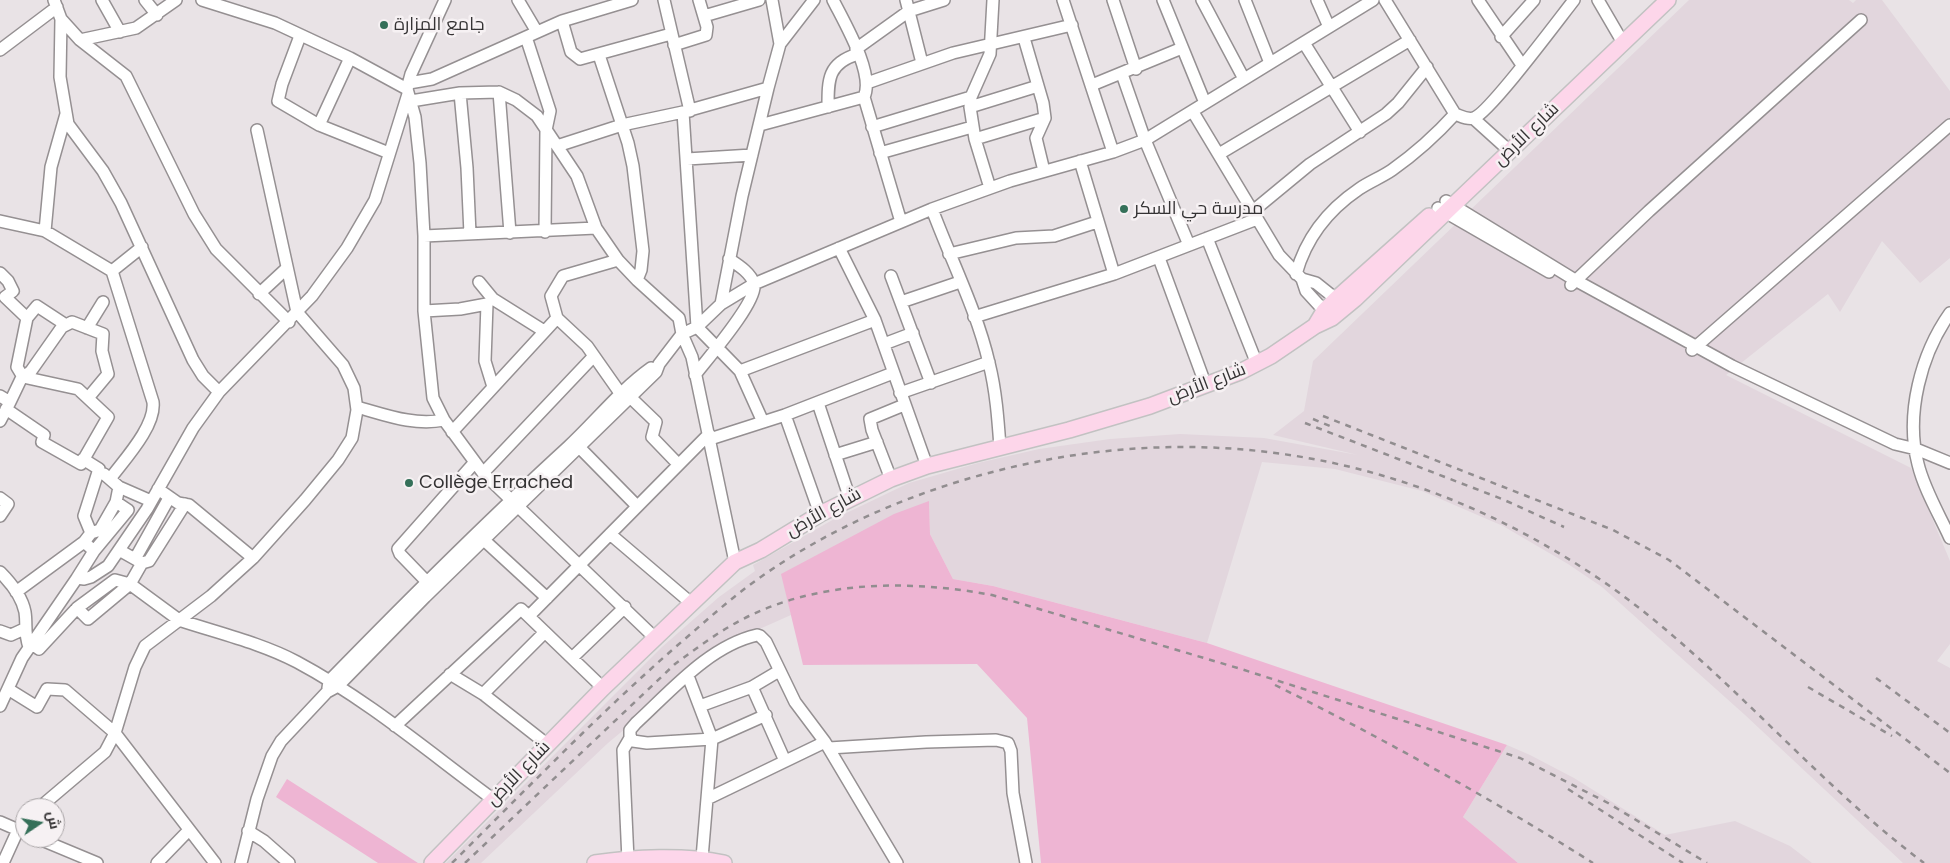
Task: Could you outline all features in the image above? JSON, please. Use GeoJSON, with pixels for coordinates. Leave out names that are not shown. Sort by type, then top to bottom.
{"type":"FeatureCollection","features":[{"type":"Feature","properties":{"kind":"main road","name":"شارع الأرض"},"geometry":{"type":"LineString","coordinates":[[1446,207],[1504,146],[1656,0]]}},
{"type":"Feature","properties":{"kind":"main road","name":"شارع الأرض"},"geometry":{"type":"LineString","coordinates":[[432,863],[602,688],[734,562],[761,550],[820,514],[890,479],[927,466],[1069,430],[1206,386],[1257,364],[1315,326],[1328,315],[1668,0]]}},
{"type":"Feature","properties":{"kind":"main road"},"geometry":{"type":"LineString","coordinates":[[595,863],[702,858],[724,863]]}},
{"type":"Feature","properties":{"kind":"street"},"geometry":{"type":"LineString","coordinates":[[102,0],[120,32]]}},
{"type":"Feature","properties":{"kind":"street"},"geometry":{"type":"LineString","coordinates":[[145,0],[157,15]]}},
{"type":"Feature","properties":{"kind":"street"},"geometry":{"type":"LineString","coordinates":[[80,40],[136,28],[176,0]]}},
{"type":"Feature","properties":{"kind":"street"},"geometry":{"type":"LineString","coordinates":[[202,0],[275,23],[350,58],[409,92],[499,92],[525,106],[536,116],[582,186],[596,228],[618,260],[637,280],[674,311],[681,323],[682,334],[692,357],[710,437],[734,562]]}},
{"type":"Feature","properties":{"kind":"street"},"geometry":{"type":"LineString","coordinates":[[77,578],[87,579],[104,569],[120,550],[193,428],[219,392],[289,322],[324,280],[365,220],[378,191],[409,92],[445,0]]}},
{"type":"Feature","properties":{"kind":"street"},"geometry":{"type":"LineString","coordinates":[[518,0],[532,34],[549,106],[550,115],[546,130],[545,232]]}},
{"type":"Feature","properties":{"kind":"street"},"geometry":{"type":"LineString","coordinates":[[409,92],[432,79],[562,21],[632,0]]}},
{"type":"Feature","properties":{"kind":"street"},"geometry":{"type":"LineString","coordinates":[[664,0],[686,112],[697,327],[715,348],[740,371],[763,422]]}},
{"type":"Feature","properties":{"kind":"street"},"geometry":{"type":"LineString","coordinates":[[562,21],[572,52],[576,57],[585,59],[673,39],[706,35],[707,30],[699,0]]}},
{"type":"Feature","properties":{"kind":"street"},"geometry":{"type":"LineString","coordinates":[[704,16],[759,0]]}},
{"type":"Feature","properties":{"kind":"street"},"geometry":{"type":"LineString","coordinates":[[772,0],[780,44]]}},
{"type":"Feature","properties":{"kind":"street"},"geometry":{"type":"LineString","coordinates":[[721,304],[752,155],[780,44],[814,0]]}},
{"type":"Feature","properties":{"kind":"street"},"geometry":{"type":"LineString","coordinates":[[833,0],[857,52],[867,83],[864,97],[901,222]]}},
{"type":"Feature","properties":{"kind":"street"},"geometry":{"type":"LineString","coordinates":[[828,107],[828,86],[834,69],[841,60],[857,52],[908,6],[944,0]]}},
{"type":"Feature","properties":{"kind":"street"},"geometry":{"type":"LineString","coordinates":[[990,188],[972,127],[970,102],[987,64],[992,45],[993,0]]}},
{"type":"Feature","properties":{"kind":"street"},"geometry":{"type":"LineString","coordinates":[[1063,0],[1113,152]]}},
{"type":"Feature","properties":{"kind":"street"},"geometry":{"type":"LineString","coordinates":[[1113,0],[1136,69]]}},
{"type":"Feature","properties":{"kind":"street"},"geometry":{"type":"LineString","coordinates":[[1163,0],[1205,103]]}},
{"type":"Feature","properties":{"kind":"street"},"geometry":{"type":"LineString","coordinates":[[1202,0],[1244,79]]}},
{"type":"Feature","properties":{"kind":"street"},"geometry":{"type":"LineString","coordinates":[[1245,0],[1270,63]]}},
{"type":"Feature","properties":{"kind":"street"},"geometry":{"type":"LineString","coordinates":[[1317,0],[1329,27]]}},
{"type":"Feature","properties":{"kind":"street"},"geometry":{"type":"LineString","coordinates":[[331,687],[485,541],[515,503],[590,426],[625,395],[656,372],[659,364],[682,334],[697,327],[721,304],[754,284],[932,209],[990,188],[1113,152],[1144,140],[1193,112],[1373,0]]}},
{"type":"Feature","properties":{"kind":"street"},"geometry":{"type":"LineString","coordinates":[[1385,0],[1455,114],[1465,118],[1473,118],[1504,146]]}},
{"type":"Feature","properties":{"kind":"street"},"geometry":{"type":"LineString","coordinates":[[1478,0],[1501,37],[1522,65]]}},
{"type":"Feature","properties":{"kind":"street"},"geometry":{"type":"LineString","coordinates":[[1501,37],[1534,0]]}},
{"type":"Feature","properties":{"kind":"street"},"geometry":{"type":"LineString","coordinates":[[1473,118],[1497,96],[1574,0]]}},
{"type":"Feature","properties":{"kind":"street"},"geometry":{"type":"LineString","coordinates":[[1598,0],[1619,36]]}},
{"type":"Feature","properties":{"kind":"street"},"geometry":{"type":"LineString","coordinates":[[0,50],[56,4],[61,19],[60,77],[68,124],[75,136],[103,171],[142,247],[193,360],[203,376],[219,392]]}},
{"type":"Feature","properties":{"kind":"street"},"geometry":{"type":"LineString","coordinates":[[908,6],[922,63]]}},
{"type":"Feature","properties":{"kind":"street"},"geometry":{"type":"LineString","coordinates":[[61,19],[80,40],[126,76],[206,235],[223,258],[289,322]]}},
{"type":"Feature","properties":{"kind":"street"},"geometry":{"type":"LineString","coordinates":[[1573,282],[1861,20]]}},
{"type":"Feature","properties":{"kind":"street"},"geometry":{"type":"LineString","coordinates":[[867,83],[922,63],[1072,25]]}},
{"type":"Feature","properties":{"kind":"street"},"geometry":{"type":"LineString","coordinates":[[300,36],[277,98],[319,125],[389,153]]}},
{"type":"Feature","properties":{"kind":"street"},"geometry":{"type":"LineString","coordinates":[[1024,38],[1045,118],[1036,138],[1044,171]]}},
{"type":"Feature","properties":{"kind":"street"},"geometry":{"type":"LineString","coordinates":[[1219,154],[1410,40]]}},
{"type":"Feature","properties":{"kind":"street"},"geometry":{"type":"LineString","coordinates":[[1304,43],[1360,132]]}},
{"type":"Feature","properties":{"kind":"street"},"geometry":{"type":"LineString","coordinates":[[1092,85],[1136,69],[1182,48]]}},
{"type":"Feature","properties":{"kind":"street"},"geometry":{"type":"LineString","coordinates":[[599,55],[633,166],[642,242],[642,265],[637,280]]}},
{"type":"Feature","properties":{"kind":"street"},"geometry":{"type":"LineString","coordinates":[[319,125],[350,58]]}},
{"type":"Feature","properties":{"kind":"street"},"geometry":{"type":"LineString","coordinates":[[974,317],[1114,274],[1159,258],[1255,215],[1310,164],[1360,132],[1398,103],[1427,67]]}},
{"type":"Feature","properties":{"kind":"street"},"geometry":{"type":"LineString","coordinates":[[1122,74],[1144,140],[1189,245]]}},
{"type":"Feature","properties":{"kind":"street"},"geometry":{"type":"LineString","coordinates":[[872,127],[1038,86]]}},
{"type":"Feature","properties":{"kind":"street"},"geometry":{"type":"LineString","coordinates":[[557,146],[622,125],[686,112],[768,88]]}},
{"type":"Feature","properties":{"kind":"street"},"geometry":{"type":"LineString","coordinates":[[409,92],[420,156],[424,236],[424,311],[431,390],[437,408],[452,432],[483,473],[625,607],[654,637]]}},
{"type":"Feature","properties":{"kind":"street"},"geometry":{"type":"LineString","coordinates":[[499,92],[510,233]]}},
{"type":"Feature","properties":{"kind":"street"},"geometry":{"type":"LineString","coordinates":[[460,93],[467,168],[470,234]]}},
{"type":"Feature","properties":{"kind":"street"},"geometry":{"type":"LineString","coordinates":[[760,124],[864,97]]}},
{"type":"Feature","properties":{"kind":"street"},"geometry":{"type":"LineString","coordinates":[[1193,112],[1279,255],[1299,276],[1306,291],[1328,315]]}},
{"type":"Feature","properties":{"kind":"street"},"geometry":{"type":"LineString","coordinates":[[45,232],[51,167],[66,114]]}},
{"type":"Feature","properties":{"kind":"street"},"geometry":{"type":"LineString","coordinates":[[1299,276],[1308,242],[1330,212],[1354,192],[1390,171],[1416,152],[1455,114]]}},
{"type":"Feature","properties":{"kind":"street"},"geometry":{"type":"LineString","coordinates":[[975,139],[1045,118]]}},
{"type":"Feature","properties":{"kind":"street"},"geometry":{"type":"LineString","coordinates":[[1693,348],[1950,125]]}},
{"type":"Feature","properties":{"kind":"street"},"geometry":{"type":"LineString","coordinates":[[880,153],[972,127]]}},
{"type":"Feature","properties":{"kind":"street"},"geometry":{"type":"LineString","coordinates":[[51,798],[100,756],[115,733],[141,653],[150,640],[221,588],[253,558],[305,500],[352,438],[357,407],[354,388],[343,365],[297,312],[257,130]]}},
{"type":"Feature","properties":{"kind":"street"},"geometry":{"type":"LineString","coordinates":[[687,159],[752,155]]}},
{"type":"Feature","properties":{"kind":"street"},"geometry":{"type":"LineString","coordinates":[[1080,161],[1114,274]]}},
{"type":"Feature","properties":{"kind":"street"},"geometry":{"type":"LineString","coordinates":[[1446,207],[1573,282],[1693,348],[1883,447],[1904,455],[1928,454],[1950,462]]}},
{"type":"Feature","properties":{"kind":"street"},"geometry":{"type":"LineString","coordinates":[[932,209],[974,317],[989,362],[995,390],[1000,447]]}},
{"type":"Feature","properties":{"kind":"street"},"geometry":{"type":"LineString","coordinates":[[0,221],[45,232],[112,270],[154,407],[151,421],[110,479]]}},
{"type":"Feature","properties":{"kind":"street"},"geometry":{"type":"LineString","coordinates":[[949,254],[1016,238],[1054,236],[1097,222]]}},
{"type":"Feature","properties":{"kind":"street"},"geometry":{"type":"LineString","coordinates":[[424,236],[545,232],[596,228]]}},
{"type":"Feature","properties":{"kind":"street"},"geometry":{"type":"LineString","coordinates":[[1207,238],[1257,364]]}},
{"type":"Feature","properties":{"kind":"street"},"geometry":{"type":"LineString","coordinates":[[112,270],[142,247]]}},
{"type":"Feature","properties":{"kind":"street"},"geometry":{"type":"LineString","coordinates":[[839,248],[875,320],[927,466]]}},
{"type":"Feature","properties":{"kind":"street"},"geometry":{"type":"LineString","coordinates":[[1159,258],[1206,386]]}},
{"type":"Feature","properties":{"kind":"street"},"geometry":{"type":"LineString","coordinates":[[695,375],[746,310],[755,292],[751,277],[730,259]]}},
{"type":"Feature","properties":{"kind":"street"},"geometry":{"type":"LineString","coordinates":[[618,260],[563,276],[551,296],[557,318],[581,339],[593,357],[625,395],[656,422],[652,437],[678,464]]}},
{"type":"Feature","properties":{"kind":"street"},"geometry":{"type":"LineString","coordinates":[[259,294],[287,268]]}},
{"type":"Feature","properties":{"kind":"street"},"geometry":{"type":"LineString","coordinates":[[0,273],[8,281],[13,291],[5,297],[27,318]]}},
{"type":"Feature","properties":{"kind":"street"},"geometry":{"type":"LineString","coordinates":[[891,276],[932,383]]}},
{"type":"Feature","properties":{"kind":"street"},"geometry":{"type":"LineString","coordinates":[[1299,276],[1316,283],[1341,303]]}},
{"type":"Feature","properties":{"kind":"street"},"geometry":{"type":"LineString","coordinates":[[479,282],[490,302],[544,331]]}},
{"type":"Feature","properties":{"kind":"street"},"geometry":{"type":"LineString","coordinates":[[901,302],[960,282]]}},
{"type":"Feature","properties":{"kind":"street"},"geometry":{"type":"LineString","coordinates":[[87,328],[103,302]]}},
{"type":"Feature","properties":{"kind":"street"},"geometry":{"type":"LineString","coordinates":[[424,311],[460,309],[490,302]]}},
{"type":"Feature","properties":{"kind":"street"},"geometry":{"type":"LineString","coordinates":[[490,302],[485,361],[493,387]]}},
{"type":"Feature","properties":{"kind":"street"},"geometry":{"type":"LineString","coordinates":[[5,402],[44,435],[42,442],[81,464],[108,417],[78,389],[23,377],[17,367],[27,318],[37,306],[66,325]]}},
{"type":"Feature","properties":{"kind":"street"},"geometry":{"type":"LineString","coordinates":[[1950,313],[1933,340],[1923,364],[1916,396],[1916,453],[1929,494],[1950,538]]}},
{"type":"Feature","properties":{"kind":"street"},"geometry":{"type":"LineString","coordinates":[[452,432],[557,318]]}},
{"type":"Feature","properties":{"kind":"street"},"geometry":{"type":"LineString","coordinates":[[740,371],[875,320]]}},
{"type":"Feature","properties":{"kind":"street"},"geometry":{"type":"LineString","coordinates":[[0,421],[5,402],[23,377],[66,325],[72,322],[102,334],[102,351],[108,374],[88,398]]}},
{"type":"Feature","properties":{"kind":"street"},"geometry":{"type":"LineString","coordinates":[[884,344],[913,333]]}},
{"type":"Feature","properties":{"kind":"street"},"geometry":{"type":"LineString","coordinates":[[483,473],[593,357]]}},
{"type":"Feature","properties":{"kind":"street"},"geometry":{"type":"LineString","coordinates":[[900,393],[989,362]]}},
{"type":"Feature","properties":{"kind":"street"},"geometry":{"type":"LineString","coordinates":[[530,616],[678,464],[710,437],[785,415],[893,373]]}},
{"type":"Feature","properties":{"kind":"street"},"geometry":{"type":"LineString","coordinates":[[241,863],[266,769],[276,748],[428,583],[579,447],[625,395]]}},
{"type":"Feature","properties":{"kind":"street"},"geometry":{"type":"LineString","coordinates":[[818,403],[850,499]]}},
{"type":"Feature","properties":{"kind":"street"},"geometry":{"type":"LineString","coordinates":[[890,479],[872,430],[870,419],[904,405]]}},
{"type":"Feature","properties":{"kind":"street"},"geometry":{"type":"LineString","coordinates":[[357,407],[408,421],[422,423],[444,420]]}},
{"type":"Feature","properties":{"kind":"street"},"geometry":{"type":"LineString","coordinates":[[785,415],[820,514]]}},
{"type":"Feature","properties":{"kind":"street"},"geometry":{"type":"LineString","coordinates":[[835,455],[877,442]]}},
{"type":"Feature","properties":{"kind":"street"},"geometry":{"type":"LineString","coordinates":[[579,447],[637,506]]}},
{"type":"Feature","properties":{"kind":"street"},"geometry":{"type":"LineString","coordinates":[[83,459],[99,469],[119,487],[151,501]]}},
{"type":"Feature","properties":{"kind":"street"},"geometry":{"type":"LineString","coordinates":[[428,583],[400,554],[398,549],[475,462]]}},
{"type":"Feature","properties":{"kind":"street"},"geometry":{"type":"LineString","coordinates":[[91,533],[84,516],[99,469]]}},
{"type":"Feature","properties":{"kind":"street"},"geometry":{"type":"LineString","coordinates":[[16,592],[84,542],[91,533],[100,530],[116,502],[119,487]]}},
{"type":"Feature","properties":{"kind":"street"},"geometry":{"type":"LineString","coordinates":[[158,489],[178,503],[185,504],[253,558]]}},
{"type":"Feature","properties":{"kind":"street"},"geometry":{"type":"LineString","coordinates":[[0,498],[8,504],[0,516]]}},
{"type":"Feature","properties":{"kind":"street"},"geometry":{"type":"LineString","coordinates":[[77,608],[88,619],[130,584],[138,561],[170,498]]}},
{"type":"Feature","properties":{"kind":"street"},"geometry":{"type":"LineString","coordinates":[[0,706],[6,683],[30,646],[94,551],[128,510],[116,502]]}},
{"type":"Feature","properties":{"kind":"street"},"geometry":{"type":"LineString","coordinates":[[120,550],[138,561],[149,560],[185,504]]}},
{"type":"Feature","properties":{"kind":"street"},"geometry":{"type":"LineString","coordinates":[[610,534],[691,603]]}},
{"type":"Feature","properties":{"kind":"street"},"geometry":{"type":"LineString","coordinates":[[485,541],[547,598]]}},
{"type":"Feature","properties":{"kind":"street"},"geometry":{"type":"LineString","coordinates":[[84,542],[94,551]]}},
{"type":"Feature","properties":{"kind":"street"},"geometry":{"type":"LineString","coordinates":[[0,572],[16,592],[26,614],[24,629],[30,646],[39,650],[77,608],[115,580],[130,584],[179,620],[276,653],[395,726],[494,800]]}},
{"type":"Feature","properties":{"kind":"street"},"geometry":{"type":"LineString","coordinates":[[573,657],[625,607]]}},
{"type":"Feature","properties":{"kind":"street"},"geometry":{"type":"LineString","coordinates":[[395,726],[517,610],[523,609],[602,688]]}},
{"type":"Feature","properties":{"kind":"street"},"geometry":{"type":"LineString","coordinates":[[0,631],[11,635],[24,629]]}},
{"type":"Feature","properties":{"kind":"street"},"geometry":{"type":"LineString","coordinates":[[483,694],[545,632]]}},
{"type":"Feature","properties":{"kind":"street"},"geometry":{"type":"LineString","coordinates":[[635,861],[622,750],[630,738],[630,730],[688,676],[728,646],[757,635],[766,642],[779,671],[803,715],[827,745],[897,863]]}},
{"type":"Feature","properties":{"kind":"street"},"geometry":{"type":"LineString","coordinates":[[700,706],[752,687],[779,671]]}},
{"type":"Feature","properties":{"kind":"street"},"geometry":{"type":"LineString","coordinates":[[450,674],[483,694],[548,745]]}},
{"type":"Feature","properties":{"kind":"street"},"geometry":{"type":"LineString","coordinates":[[688,676],[712,739],[709,798],[702,858]]}},
{"type":"Feature","properties":{"kind":"street"},"geometry":{"type":"LineString","coordinates":[[6,683],[37,707],[47,689],[65,690],[115,733],[215,863]]}},
{"type":"Feature","properties":{"kind":"street"},"geometry":{"type":"LineString","coordinates":[[752,687],[785,761]]}},
{"type":"Feature","properties":{"kind":"street"},"geometry":{"type":"LineString","coordinates":[[630,738],[633,741],[648,743],[712,739],[766,716]]}},
{"type":"Feature","properties":{"kind":"street"},"geometry":{"type":"LineString","coordinates":[[709,798],[785,761],[827,745],[996,740],[1008,743],[1011,751],[1015,805],[1026,863]]}},
{"type":"Feature","properties":{"kind":"street"},"geometry":{"type":"LineString","coordinates":[[0,822],[15,827]]}},
{"type":"Feature","properties":{"kind":"street"},"geometry":{"type":"LineString","coordinates":[[156,863],[188,830]]}},
{"type":"Feature","properties":{"kind":"street"},"geometry":{"type":"LineString","coordinates":[[248,831],[264,841],[289,863]]}},
{"type":"Feature","properties":{"kind":"street"},"geometry":{"type":"LineString","coordinates":[[3,863],[15,843]]}},
{"type":"Feature","properties":{"kind":"street"},"geometry":{"type":"LineString","coordinates":[[61,848],[96,863]]}},
{"type":"Feature","properties":{"kind":"street"},"geometry":{"type":"LineString","coordinates":[[65,863],[70,852]]}},
{"type":"Feature","properties":{"kind":"shaded area"},"geometry":{"type":"Polygon","coordinates":[[[1689,0],[1849,0],[1853,3],[1856,0],[1882,0],[1950,91],[1950,258],[1920,283],[1882,241],[1840,312],[1828,294],[1726,375],[1911,468],[1950,561],[1950,644],[1937,661],[1950,668],[1950,863],[1903,863],[1745,715],[1602,587],[1568,564],[1503,526],[1422,491],[1335,469],[1262,462],[1207,643],[993,586],[953,579],[930,534],[929,502],[782,574],[791,615],[728,643],[608,743],[481,863],[446,863],[662,647],[719,597],[755,571],[753,565],[836,518],[909,483],[978,463],[1039,449],[1110,439],[1180,434],[1264,438],[1358,455],[1273,435],[1304,411],[1313,361],[1689,0]]]}},
{"type":"Feature","properties":{"kind":"shaded area"},"geometry":{"type":"Polygon","coordinates":[[[929,501],[930,534],[953,579],[993,586],[1207,643],[1507,745],[1463,817],[1518,863],[1041,863],[1027,718],[977,664],[803,665],[781,574],[894,514],[929,501]]]}},
{"type":"Feature","properties":{"kind":"shaded area"},"geometry":{"type":"Polygon","coordinates":[[[1507,745],[1574,778],[1665,835],[1735,821],[1790,846],[1812,863],[1518,863],[1463,817],[1507,745]]]}},
{"type":"Feature","properties":{"kind":"shaded area"},"geometry":{"type":"Polygon","coordinates":[[[287,779],[418,863],[378,863],[276,797],[287,779]]]}},
{"type":"Feature","properties":{"kind":"railway"},"geometry":{"type":"LineString","coordinates":[[1323,416],[1613,530],[1669,560],[1950,773]]}},
{"type":"Feature","properties":{"kind":"railway"},"geometry":{"type":"LineString","coordinates":[[1313,419],[1330,426]]}},
{"type":"Feature","properties":{"kind":"railway"},"geometry":{"type":"LineString","coordinates":[[1305,423],[1502,499],[1564,527]]}},
{"type":"Feature","properties":{"kind":"railway"},"geometry":{"type":"LineString","coordinates":[[452,863],[570,745],[661,659],[748,586],[792,556],[867,516],[947,485],[1057,458],[1138,448],[1219,448],[1299,456],[1377,474],[1454,501],[1529,536],[1601,580],[1644,612],[1725,682],[1842,794],[1924,863]]}},
{"type":"Feature","properties":{"kind":"railway"},"geometry":{"type":"LineString","coordinates":[[465,863],[675,664],[701,645],[739,621],[778,604],[807,595],[869,586],[931,587],[992,595],[1241,669],[1520,758],[1608,803],[1707,863]]}},
{"type":"Feature","properties":{"kind":"railway"},"geometry":{"type":"LineString","coordinates":[[1876,678],[1950,733]]}},
{"type":"Feature","properties":{"kind":"railway"},"geometry":{"type":"LineString","coordinates":[[1275,685],[1356,726],[1436,770],[1515,815],[1593,863]]}},
{"type":"Feature","properties":{"kind":"railway"},"geometry":{"type":"LineString","coordinates":[[1808,687],[1892,736]]}},
{"type":"Feature","properties":{"kind":"railway"},"geometry":{"type":"LineString","coordinates":[[1568,789],[1683,863]]}},
{"type":"Feature","properties":{"kind":"place","name":"جامع المزارة"},"geometry":{"type":"Point","coordinates":[384,25]}},
{"type":"Feature","properties":{"kind":"place","name":"مدرسة حي السكر"},"geometry":{"type":"Point","coordinates":[1124,209]}},
{"type":"Feature","properties":{"kind":"place","name":"Collège Errached"},"geometry":{"type":"Point","coordinates":[409,483]}}]}
